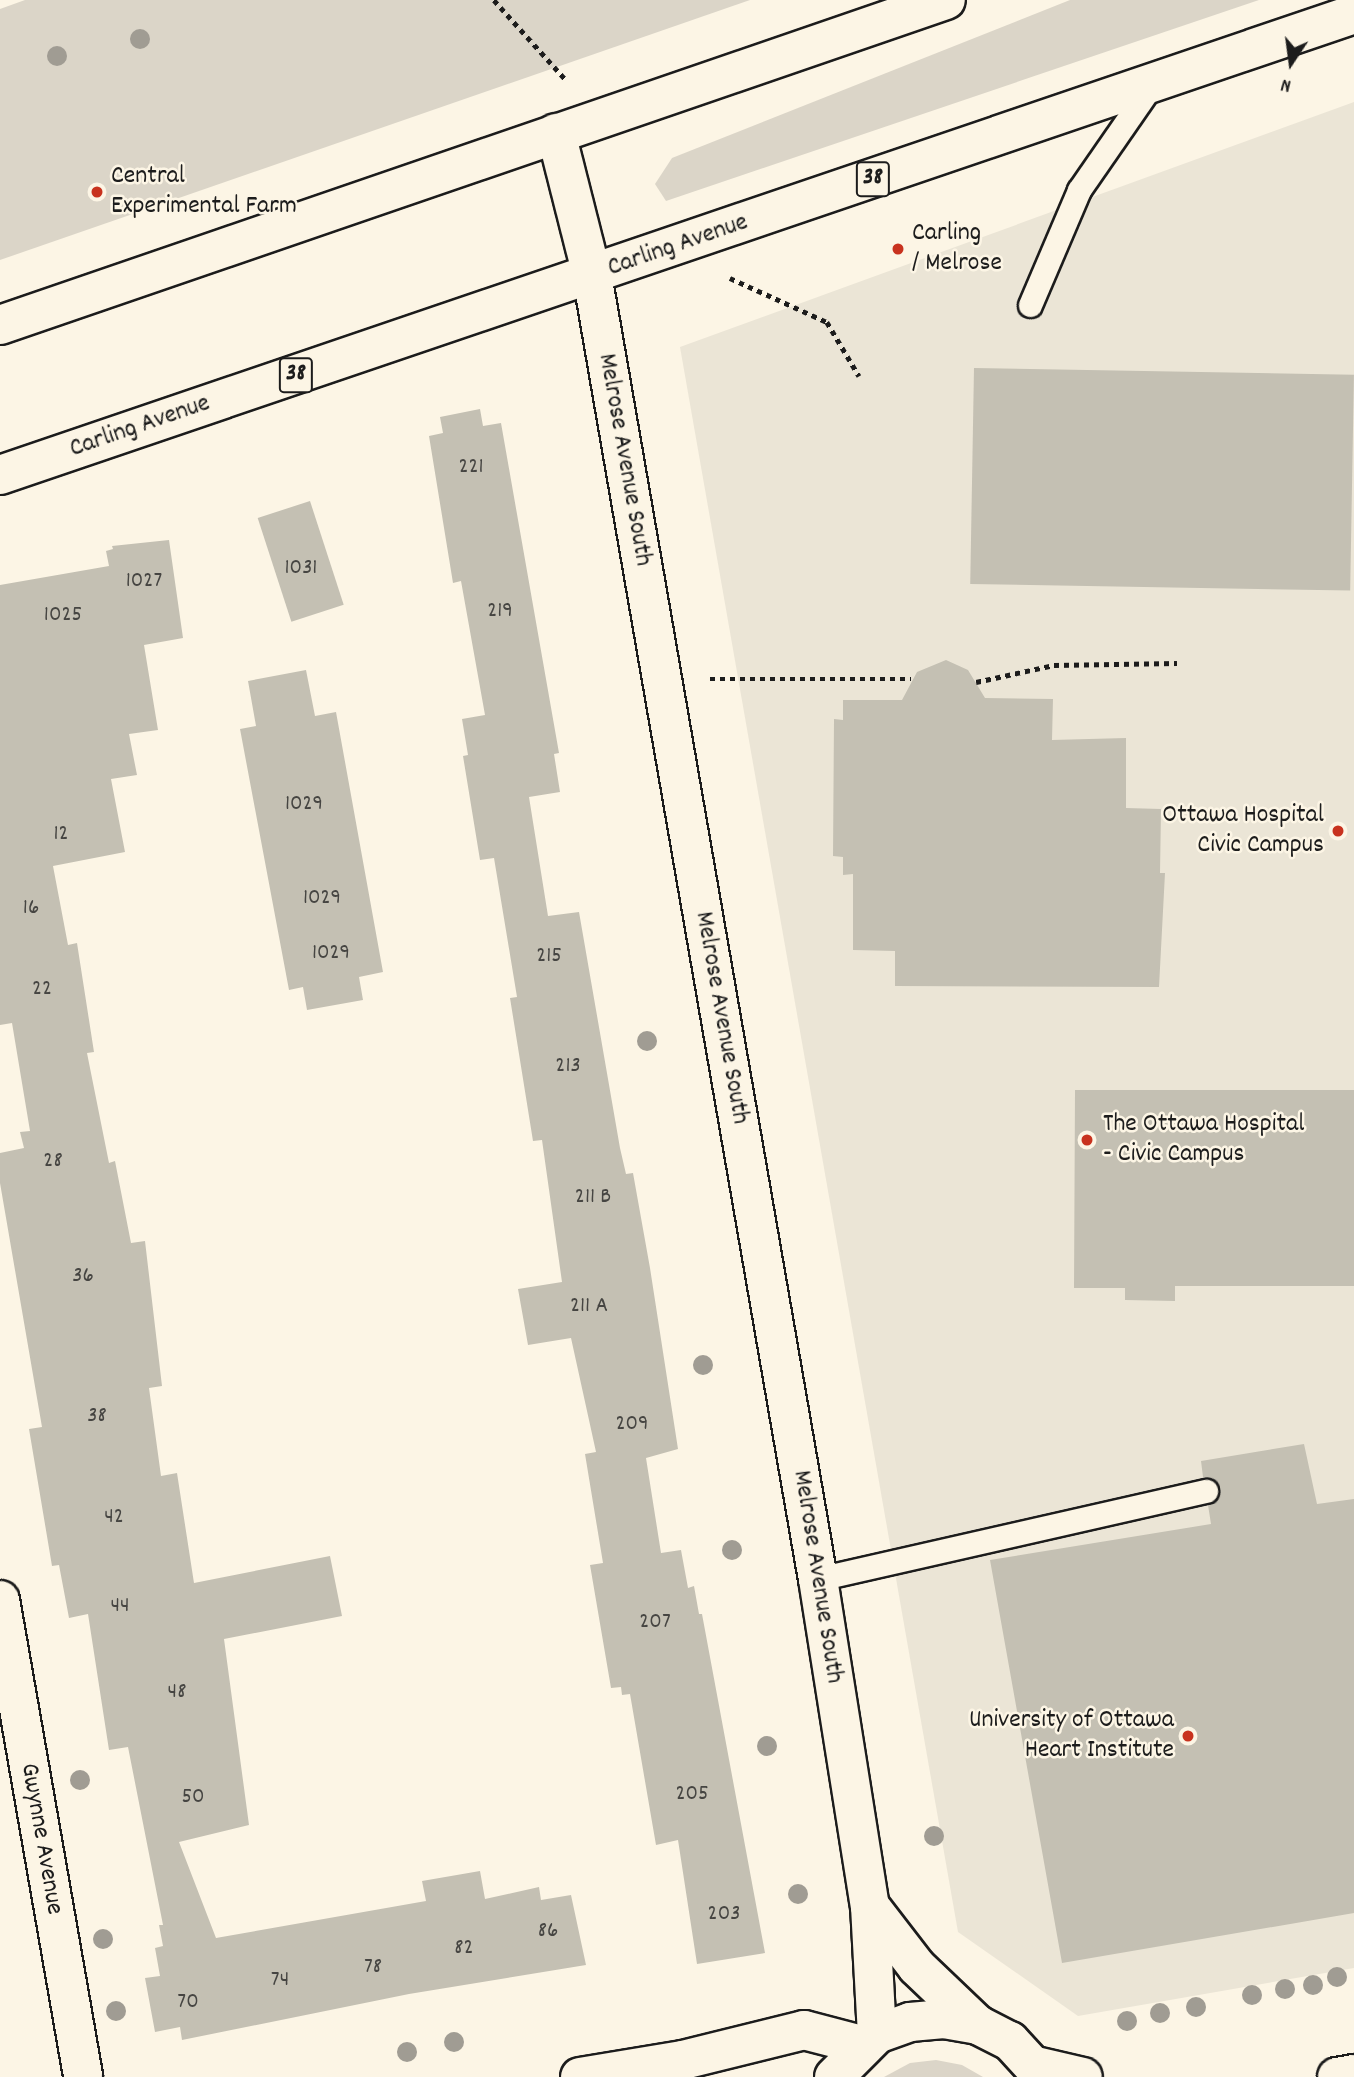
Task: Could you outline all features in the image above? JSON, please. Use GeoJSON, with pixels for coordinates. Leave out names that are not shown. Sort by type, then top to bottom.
{"type":"FeatureCollection","features":[{"type":"Feature","properties":{"kind":"street"},"geometry":{"type":"LineString","coordinates":[[0,324],[946,0]]}},
{"type":"Feature","properties":{"kind":"street","name":"Carling Avenue"},"geometry":{"type":"LineString","coordinates":[[0,475],[1354,14]]}},
{"type":"Feature","properties":{"kind":"street","name":"Melrose Avenue South"},"geometry":{"type":"LineString","coordinates":[[568,130],[818,1579],[870,1906],[869,2040]]}},
{"type":"Feature","properties":{"kind":"street","name":"Gwynne Avenue"},"geometry":{"type":"LineString","coordinates":[[0,1600],[83,2077]]}},
{"type":"Feature","properties":{"kind":"street","name":"Melrose Avenue South"},"geometry":{"type":"LineString","coordinates":[[870,1906],[917,1967],[978,2025]]}},
{"type":"Feature","properties":{"kind":"street"},"geometry":{"type":"LineString","coordinates":[[834,2077],[869,2040],[910,2022],[944,2019],[978,2025],[1010,2041],[1039,2072],[1083,2077]]}},
{"type":"Feature","properties":{"kind":"street"},"geometry":{"type":"LineString","coordinates":[[580,2077],[682,2060],[804,2030],[869,2040]]}},
{"type":"Feature","properties":{"kind":"street"},"geometry":{"type":"LineString","coordinates":[[682,2060],[717,2077]]}},
{"type":"Feature","properties":{"kind":"street"},"geometry":{"type":"LineString","coordinates":[[1337,2077],[1354,2074]]}},
{"type":"Feature","properties":{"kind":"lane"},"geometry":{"type":"LineString","coordinates":[[1030,305],[1079,190],[1153,83]]}},
{"type":"Feature","properties":{"kind":"lane"},"geometry":{"type":"LineString","coordinates":[[818,1579],[1206,1491]]}},
{"type":"Feature","properties":{"kind":"path"},"geometry":{"type":"LineString","coordinates":[[494,0],[566,80],[568,130]]}},
{"type":"Feature","properties":{"kind":"path"},"geometry":{"type":"LineString","coordinates":[[723,274],[827,322],[859,376]]}},
{"type":"Feature","properties":{"kind":"path"},"geometry":{"type":"LineString","coordinates":[[976,682],[1054,665],[1177,663]]}},
{"type":"Feature","properties":{"kind":"path"},"geometry":{"type":"LineString","coordinates":[[703,679],[911,679]]}},
{"type":"Feature","properties":{"kind":"shaded area","name":"Central Experimental Farm"},"geometry":{"type":"Polygon","coordinates":[[[25,0],[750,0],[0,260],[0,9],[25,0]]]}},
{"type":"Feature","properties":{"kind":"shaded area"},"geometry":{"type":"Polygon","coordinates":[[[1070,0],[1259,0],[666,201],[655,184],[672,158],[1070,0]]]}},
{"type":"Feature","properties":{"kind":"shaded area","name":"The Ottawa Hospital - Civic Campus"},"geometry":{"type":"Polygon","coordinates":[[[1354,102],[1354,1968],[1078,2016],[958,1932],[680,347],[1354,102]]]}},
{"type":"Feature","properties":{"kind":"shaded area"},"geometry":{"type":"Polygon","coordinates":[[[936,2060],[962,2065],[983,2077],[884,2077],[910,2063],[936,2060]]]}},
{"type":"Feature","properties":{"kind":"building"},"geometry":{"type":"Polygon","coordinates":[[[974,368],[1354,375],[1350,591],[970,584],[974,368]]]}},
{"type":"Feature","properties":{"kind":"building"},"geometry":{"type":"Polygon","coordinates":[[[480,409],[483,426],[501,423],[559,753],[554,754],[560,792],[529,797],[548,916],[579,912],[620,1148],[626,1174],[633,1173],[650,1268],[678,1449],[646,1458],[661,1553],[681,1550],[688,1588],[694,1586],[699,1614],[702,1614],[765,1953],[697,1964],[678,1840],[656,1845],[630,1694],[622,1695],[621,1687],[611,1688],[590,1565],[603,1563],[585,1454],[596,1452],[571,1338],[528,1345],[518,1289],[562,1282],[542,1140],[533,1141],[510,998],[517,997],[494,858],[480,860],[463,756],[468,755],[462,719],[485,715],[461,581],[453,583],[429,436],[443,433],[440,417],[480,409]]]}},
{"type":"Feature","properties":{"kind":"building"},"geometry":{"type":"Polygon","coordinates":[[[310,501],[344,605],[291,622],[258,518],[310,501]]]}},
{"type":"Feature","properties":{"kind":"building"},"geometry":{"type":"Polygon","coordinates":[[[169,540],[183,638],[144,645],[158,730],[129,734],[137,775],[111,779],[125,852],[53,866],[68,945],[77,943],[94,1052],[87,1053],[109,1163],[115,1161],[131,1243],[145,1241],[162,1386],[149,1388],[161,1476],[177,1473],[194,1583],[330,1556],[342,1616],[224,1639],[249,1825],[179,1842],[216,1938],[426,1901],[422,1881],[480,1871],[485,1899],[539,1887],[541,1900],[571,1895],[586,1965],[409,1994],[182,2040],[180,2027],[155,2032],[145,1978],[160,1976],[155,1948],[163,1946],[159,1925],[163,1925],[128,1747],[109,1750],[88,1614],[69,1618],[59,1565],[52,1566],[29,1429],[42,1427],[0,1183],[0,1153],[24,1148],[20,1132],[30,1131],[12,1023],[0,1025],[0,585],[109,566],[106,551],[113,549],[112,546],[169,540]]]}},
{"type":"Feature","properties":{"kind":"building"},"geometry":{"type":"Polygon","coordinates":[[[946,660],[968,670],[985,698],[1053,699],[1052,740],[1126,738],[1126,808],[1161,809],[1160,873],[1165,873],[1159,987],[895,986],[895,951],[853,950],[853,874],[843,875],[843,857],[833,856],[834,719],[843,720],[843,700],[902,700],[917,672],[946,660]]]}},
{"type":"Feature","properties":{"kind":"building"},"geometry":{"type":"Polygon","coordinates":[[[306,670],[315,716],[336,712],[383,972],[359,977],[363,1000],[307,1010],[303,987],[289,990],[240,729],[256,726],[248,681],[306,670]]]}},
{"type":"Feature","properties":{"kind":"building","name":"Ottawa Hospital Civic Campus"},"geometry":{"type":"Polygon","coordinates":[[[1075,1090],[1354,1090],[1354,1286],[1175,1286],[1175,1301],[1125,1300],[1125,1288],[1074,1288],[1075,1090]]]}},
{"type":"Feature","properties":{"kind":"building","name":"University of Ottawa Heart Institute"},"geometry":{"type":"Polygon","coordinates":[[[1304,1444],[1317,1504],[1354,1499],[1354,1913],[1062,1963],[990,1560],[1211,1524],[1208,1505],[1216,1501],[1220,1489],[1216,1481],[1203,1477],[1201,1461],[1304,1444]]]}},
{"type":"Feature","properties":{"kind":"place","name":"Central Experimental Farm"},"geometry":{"type":"Point","coordinates":[97,192]}},
{"type":"Feature","properties":{"kind":"place","name":"Carling / Melrose"},"geometry":{"type":"Point","coordinates":[898,249]}},
{"type":"Feature","properties":{"kind":"place","name":"Ottawa Hospital Civic Campus"},"geometry":{"type":"Point","coordinates":[1338,831]}},
{"type":"Feature","properties":{"kind":"place","name":"The Ottawa Hospital - Civic Campus"},"geometry":{"type":"Point","coordinates":[1087,1140]}},
{"type":"Feature","properties":{"kind":"place","name":"University of Ottawa Heart Institute"},"geometry":{"type":"Point","coordinates":[1188,1736]}}]}
